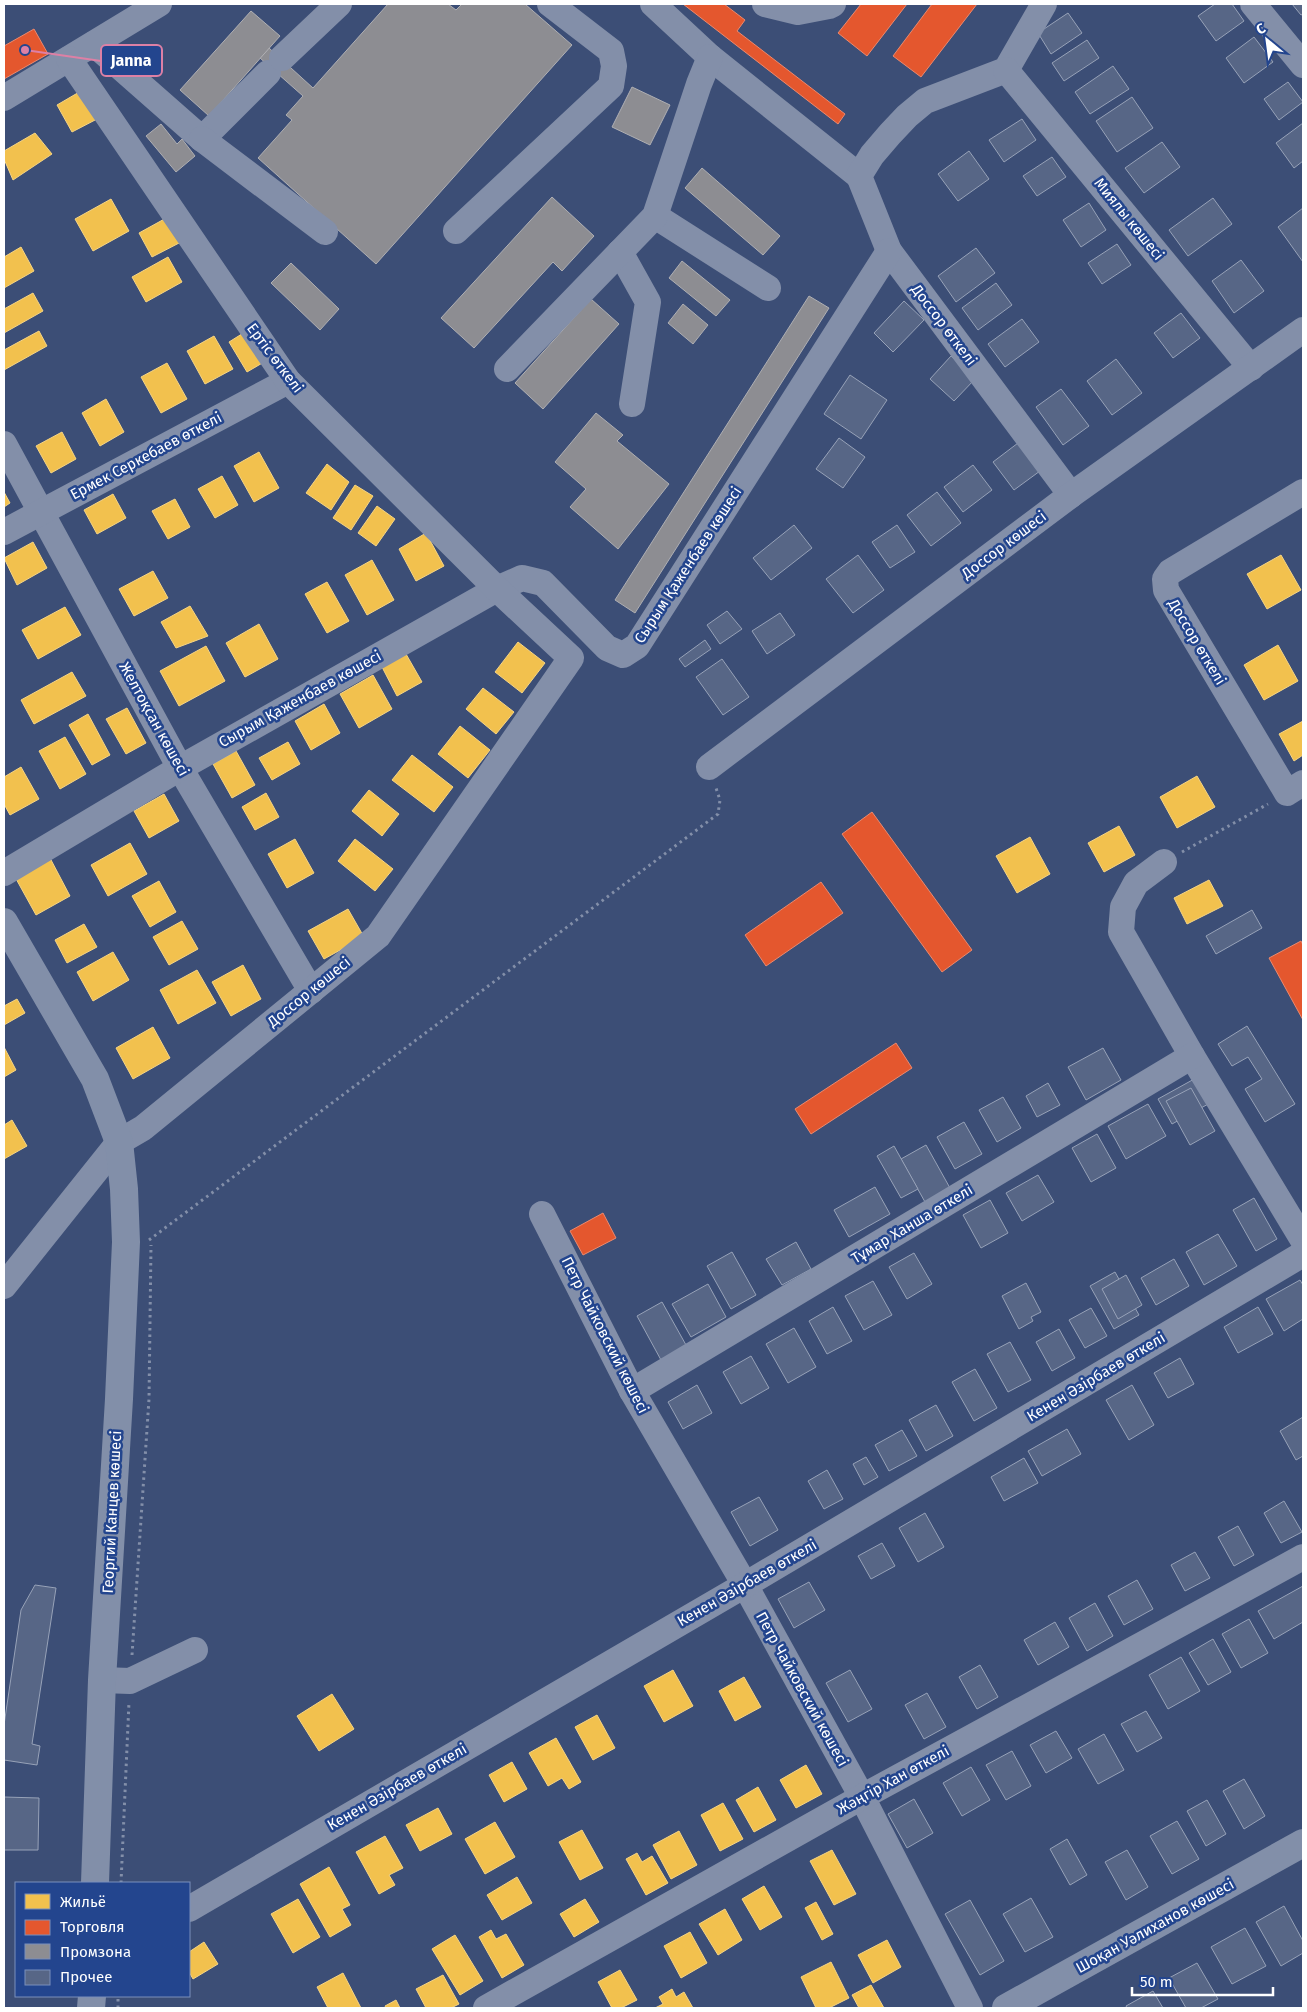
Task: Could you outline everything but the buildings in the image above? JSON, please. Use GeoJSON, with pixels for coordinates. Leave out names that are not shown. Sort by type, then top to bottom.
{"type":"FeatureCollection","features":[{"type":"Feature","properties":{"kind":"main road","name":"Георгий Канцев көшесі"},"geometry":{"type":"LineString","coordinates":[[4,922],[94,1079],[119,1142],[124,1189],[138,1241],[118,1409],[102,1680],[95,1882]]}},
{"type":"Feature","properties":{"kind":"main road","name":"Шоқан Уәлиханов көшесі"},"geometry":{"type":"LineString","coordinates":[[1006,2008],[1303,1844]]}},
{"type":"Feature","properties":{"kind":"street"},"geometry":{"type":"LineString","coordinates":[[4,98],[159,4]]}},
{"type":"Feature","properties":{"kind":"street"},"geometry":{"type":"LineString","coordinates":[[202,139],[338,4]]}},
{"type":"Feature","properties":{"kind":"street"},"geometry":{"type":"LineString","coordinates":[[456,231],[611,86],[614,66],[611,51],[550,4]]}},
{"type":"Feature","properties":{"kind":"street"},"geometry":{"type":"LineString","coordinates":[[653,4],[710,57],[859,176],[889,251]]}},
{"type":"Feature","properties":{"kind":"street"},"geometry":{"type":"LineString","coordinates":[[765,4],[798,12],[833,4]]}},
{"type":"Feature","properties":{"kind":"street"},"geometry":{"type":"LineString","coordinates":[[859,176],[872,155],[890,134],[925,101],[1006,70],[1044,4]]}},
{"type":"Feature","properties":{"kind":"street"},"geometry":{"type":"LineString","coordinates":[[1253,4],[1303,65]]}},
{"type":"Feature","properties":{"kind":"street"},"geometry":{"type":"LineString","coordinates":[[94,44],[202,139],[325,232]]}},
{"type":"Feature","properties":{"kind":"street"},"geometry":{"type":"LineString","coordinates":[[507,369],[655,216],[699,84],[710,57]]}},
{"type":"Feature","properties":{"kind":"street","name":"Ертіс өткелі"},"geometry":{"type":"LineString","coordinates":[[69,59],[288,381],[497,589],[570,658]]}},
{"type":"Feature","properties":{"kind":"street","name":"Миялы көшесі"},"geometry":{"type":"LineString","coordinates":[[1006,70],[1251,368]]}},
{"type":"Feature","properties":{"kind":"street"},"geometry":{"type":"LineString","coordinates":[[655,216],[768,288]]}},
{"type":"Feature","properties":{"kind":"street","name":"Доссор өткелі"},"geometry":{"type":"LineString","coordinates":[[889,251],[1071,495]]}},
{"type":"Feature","properties":{"kind":"street","name":"Сырым Қаженбаев көшесі"},"geometry":{"type":"LineString","coordinates":[[4,873],[180,768],[497,589],[522,578],[543,583],[607,648],[623,654],[637,646],[889,251]]}},
{"type":"Feature","properties":{"kind":"street"},"geometry":{"type":"LineString","coordinates":[[620,252],[648,302],[632,404]]}},
{"type":"Feature","properties":{"kind":"street","name":"Доссор көшесі"},"geometry":{"type":"LineString","coordinates":[[709,767],[1071,495],[1303,330]]}},
{"type":"Feature","properties":{"kind":"street","name":"Ермек Серкебаев өткелі"},"geometry":{"type":"LineString","coordinates":[[4,532],[288,381]]}},
{"type":"Feature","properties":{"kind":"street","name":"Желтоқсан көшесі"},"geometry":{"type":"LineString","coordinates":[[4,444],[180,768],[311,991]]}},
{"type":"Feature","properties":{"kind":"street","name":"Доссор өткелі"},"geometry":{"type":"LineString","coordinates":[[1295,788],[1166,590],[1165,579],[1170,572],[1303,492]]}},
{"type":"Feature","properties":{"kind":"street","name":"Доссор көшесі"},"geometry":{"type":"LineString","coordinates":[[4,1286],[119,1142],[143,1128],[378,936],[570,658]]}},
{"type":"Feature","properties":{"kind":"street"},"geometry":{"type":"LineString","coordinates":[[1164,862],[1136,883],[1122,907],[1121,932],[1192,1056],[1303,1240]]}},
{"type":"Feature","properties":{"kind":"street","name":"Тұмар Ханша өткелі"},"geometry":{"type":"LineString","coordinates":[[632,1391],[1192,1056]]}},
{"type":"Feature","properties":{"kind":"street","name":"Петр Чайковский көшесі"},"geometry":{"type":"LineString","coordinates":[[542,1214],[632,1391],[745,1585],[862,1797],[970,2008]]}},
{"type":"Feature","properties":{"kind":"street","name":"Кенен Әзірбаев өткелі"},"geometry":{"type":"LineString","coordinates":[[190,1908],[745,1585],[1303,1254]]}},
{"type":"Feature","properties":{"kind":"street","name":"Жәңгір Хан өткелі"},"geometry":{"type":"LineString","coordinates":[[486,2008],[862,1797],[1303,1557]]}},
{"type":"Feature","properties":{"kind":"street"},"geometry":{"type":"LineString","coordinates":[[102,1680],[130,1681],[195,1650]]}},
{"type":"Feature","properties":{"kind":"path"},"geometry":{"type":"LineString","coordinates":[[138,1241],[718,814],[720,800],[709,767]]}},
{"type":"Feature","properties":{"kind":"path"},"geometry":{"type":"LineString","coordinates":[[1164,862],[1295,788]]}},
{"type":"Feature","properties":{"kind":"path"},"geometry":{"type":"LineString","coordinates":[[138,1241],[150,1231]]}},
{"type":"Feature","properties":{"kind":"path"},"geometry":{"type":"LineString","coordinates":[[121,1882],[130,1681],[149,1399],[138,1241]]}},
{"type":"Feature","properties":{"kind":"place","name":"Janna"},"geometry":{"type":"Point","coordinates":[25,50]}}]}
